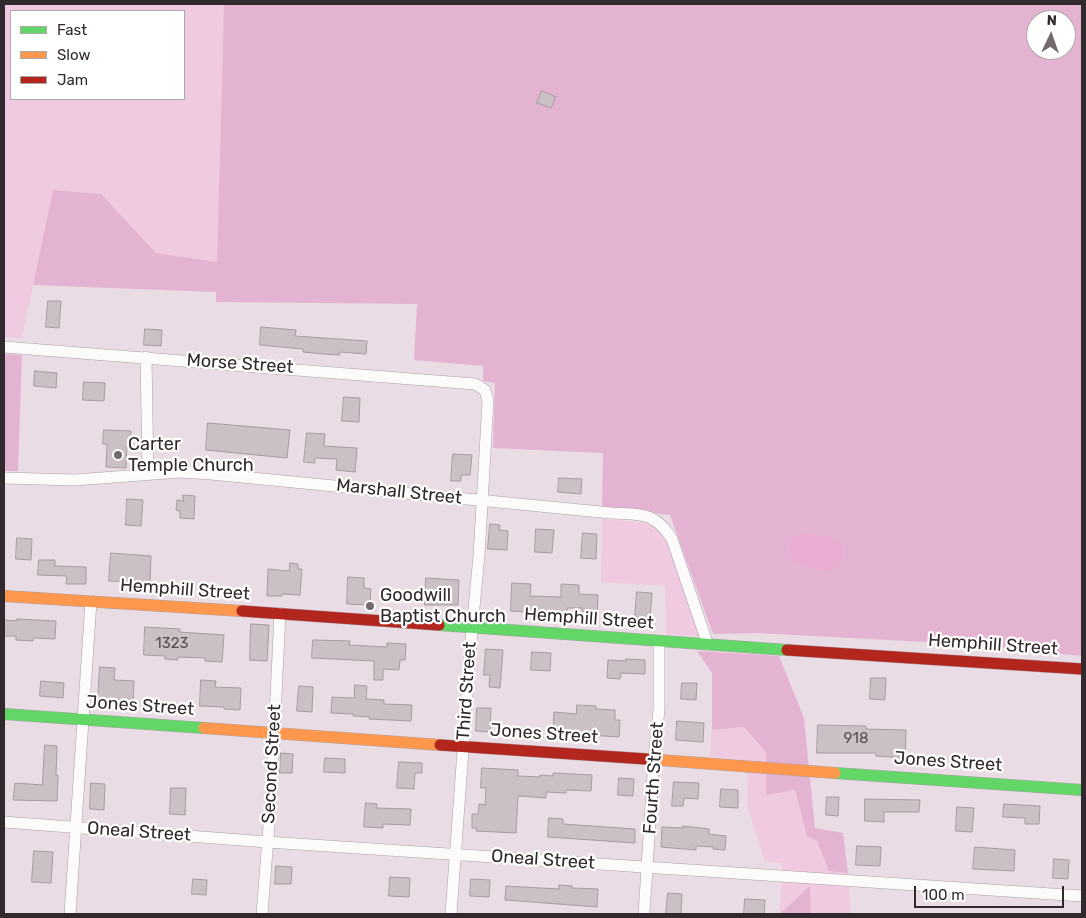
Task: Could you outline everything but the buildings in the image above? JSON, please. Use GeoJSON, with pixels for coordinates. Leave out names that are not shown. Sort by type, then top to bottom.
{"type":"FeatureCollection","features":[{"type":"Feature","properties":{"kind":"street","name":"Morse Street"},"geometry":{"type":"LineString","coordinates":[[4,347],[476,384]]}},
{"type":"Feature","properties":{"kind":"street"},"geometry":{"type":"LineString","coordinates":[[146,357],[148,474]]}},
{"type":"Feature","properties":{"kind":"street","name":"Third Street"},"geometry":{"type":"LineString","coordinates":[[451,914],[483,500],[488,401],[485,390],[476,384]]}},
{"type":"Feature","properties":{"kind":"street","name":"Marshall Street"},"geometry":{"type":"LineString","coordinates":[[4,478],[75,480],[180,472],[645,515],[653,518],[666,529],[672,539],[708,645]]}},
{"type":"Feature","properties":{"kind":"street","name":"Hemphill Street"},"geometry":{"type":"LineString","coordinates":[[4,596],[280,613],[659,642],[1082,669]]}},
{"type":"Feature","properties":{"kind":"street"},"geometry":{"type":"LineString","coordinates":[[70,914],[91,601]]}},
{"type":"Feature","properties":{"kind":"street","name":"Second Street"},"geometry":{"type":"LineString","coordinates":[[262,914],[280,613]]}},
{"type":"Feature","properties":{"kind":"street","name":"Fourth Street"},"geometry":{"type":"LineString","coordinates":[[644,914],[659,709],[659,642]]}},
{"type":"Feature","properties":{"kind":"street","name":"Jones Street"},"geometry":{"type":"LineString","coordinates":[[4,714],[1082,790]]}},
{"type":"Feature","properties":{"kind":"street","name":"Oneal Street"},"geometry":{"type":"LineString","coordinates":[[4,822],[267,842],[1082,896]]}},
{"type":"Feature","properties":{"kind":"shaded area"},"geometry":{"type":"Polygon","coordinates":[[[4,4],[224,4],[217,262],[156,253],[101,194],[53,190],[22,338],[4,337],[4,4]]]}},
{"type":"Feature","properties":{"kind":"shaded area"},"geometry":{"type":"Polygon","coordinates":[[[224,4],[1082,4],[1082,656],[964,644],[757,633],[713,634],[670,515],[602,507],[603,453],[493,448],[495,383],[483,381],[483,366],[414,360],[417,304],[216,302],[216,292],[33,285],[53,190],[101,194],[156,253],[217,262],[224,4]]]}},
{"type":"Feature","properties":{"kind":"shaded area"},"geometry":{"type":"Polygon","coordinates":[[[4,354],[22,355],[18,471],[4,471],[4,354]]]}},
{"type":"Feature","properties":{"kind":"shaded area"},"geometry":{"type":"Polygon","coordinates":[[[602,519],[650,523],[667,540],[700,636],[666,634],[665,586],[601,582],[602,519]]]}},
{"type":"Feature","properties":{"kind":"shaded area"},"geometry":{"type":"Polygon","coordinates":[[[799,534],[833,537],[843,546],[841,560],[834,571],[807,567],[795,562],[789,546],[791,540],[799,534]]]}},
{"type":"Feature","properties":{"kind":"shaded area"},"geometry":{"type":"Polygon","coordinates":[[[697,651],[779,656],[804,718],[815,828],[843,833],[848,873],[829,871],[817,841],[807,836],[795,790],[766,795],[766,752],[744,727],[712,730],[712,673],[697,651]]]}},
{"type":"Feature","properties":{"kind":"shaded area"},"geometry":{"type":"Polygon","coordinates":[[[744,727],[767,752],[766,795],[795,790],[807,836],[817,841],[829,871],[848,873],[851,914],[811,914],[810,887],[780,914],[782,863],[765,861],[747,806],[748,776],[739,759],[710,757],[712,730],[744,727]]]}},
{"type":"Feature","properties":{"kind":"shaded area"},"geometry":{"type":"Polygon","coordinates":[[[810,886],[811,914],[780,914],[810,886]]]}},
{"type":"Feature","properties":{"kind":"traffic: fast"},"geometry":{"type":"LineString","coordinates":[[439,625],[787,650]]}},
{"type":"Feature","properties":{"kind":"traffic: fast"},"geometry":{"type":"LineString","coordinates":[[4,714],[204,728]]}},
{"type":"Feature","properties":{"kind":"traffic: fast"},"geometry":{"type":"LineString","coordinates":[[835,773],[1082,790]]}},
{"type":"Feature","properties":{"kind":"traffic: slow"},"geometry":{"type":"LineString","coordinates":[[4,596],[242,611]]}},
{"type":"Feature","properties":{"kind":"traffic: slow"},"geometry":{"type":"LineString","coordinates":[[204,728],[440,745]]}},
{"type":"Feature","properties":{"kind":"traffic: slow"},"geometry":{"type":"LineString","coordinates":[[646,759],[835,773]]}},
{"type":"Feature","properties":{"kind":"traffic: jam"},"geometry":{"type":"LineString","coordinates":[[242,611],[439,625]]}},
{"type":"Feature","properties":{"kind":"traffic: jam"},"geometry":{"type":"LineString","coordinates":[[787,650],[1082,669]]}},
{"type":"Feature","properties":{"kind":"traffic: jam"},"geometry":{"type":"LineString","coordinates":[[440,745],[646,759]]}},
{"type":"Feature","properties":{"kind":"place","name":"Carter Temple Church"},"geometry":{"type":"Point","coordinates":[118,455]}},
{"type":"Feature","properties":{"kind":"place","name":"Goodwill Baptist Church"},"geometry":{"type":"Point","coordinates":[370,606]}}]}
